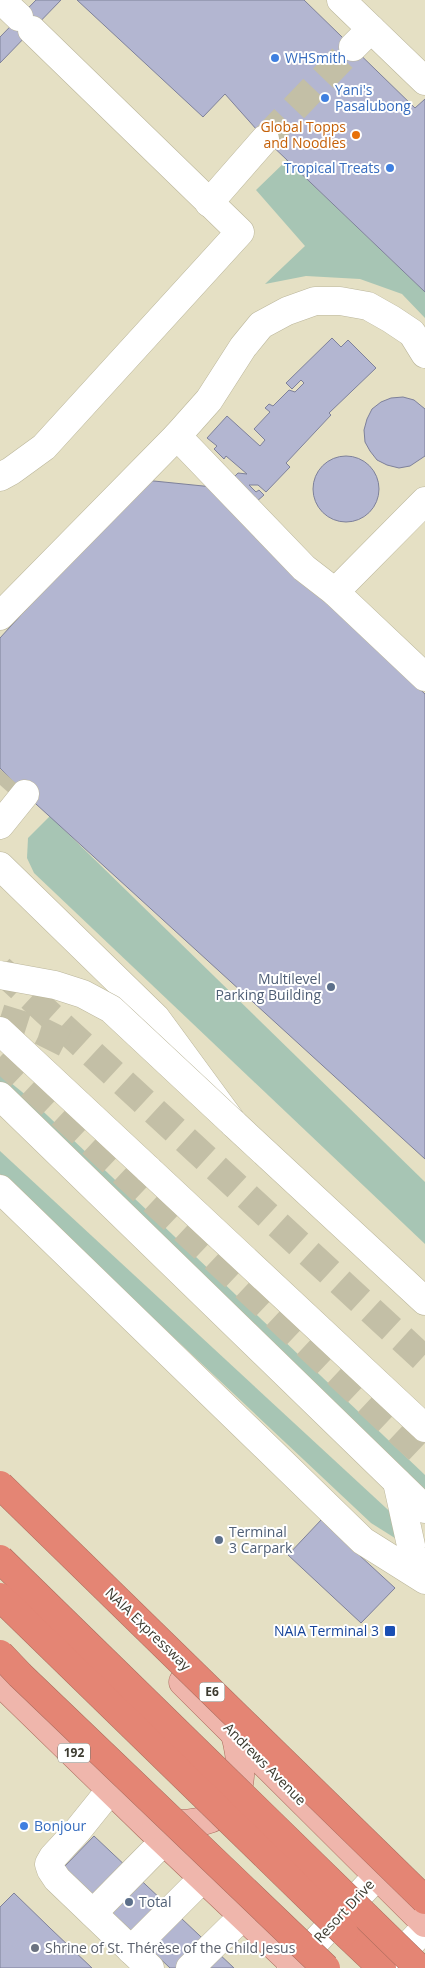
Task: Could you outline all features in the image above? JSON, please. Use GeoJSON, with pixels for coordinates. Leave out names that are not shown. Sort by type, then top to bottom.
{"type":"FeatureCollection","features":[{"type":"Feature","properties":{"kind":"highway","name":"NAIA Expressway"},"geometry":{"type":"LineString","coordinates":[[0,1485],[425,1900]]}},
{"type":"Feature","properties":{"kind":"highway"},"geometry":{"type":"LineString","coordinates":[[0,1559],[419,1951]]}},
{"type":"Feature","properties":{"kind":"highway"},"geometry":{"type":"LineString","coordinates":[[0,1597],[382,1968]]}},
{"type":"Feature","properties":{"kind":"highway"},"geometry":{"type":"LineString","coordinates":[[0,1654],[326,1968]]}},
{"type":"Feature","properties":{"kind":"main road","name":"Andrews Avenue"},"geometry":{"type":"LineString","coordinates":[[0,1498],[425,1923]]}},
{"type":"Feature","properties":{"kind":"main road","name":"192"},"geometry":{"type":"LineString","coordinates":[[0,1682],[294,1967]]}},
{"type":"Feature","properties":{"kind":"main road"},"geometry":{"type":"LineString","coordinates":[[156,1834],[204,1821],[220,1814],[227,1807],[238,1788],[241,1773],[241,1760],[235,1734]]}},
{"type":"Feature","properties":{"kind":"lane"},"geometry":{"type":"LineString","coordinates":[[341,0],[362,38],[425,81]]}},
{"type":"Feature","properties":{"kind":"lane"},"geometry":{"type":"LineString","coordinates":[[0,477],[44,447],[240,232],[18,16]]}},
{"type":"Feature","properties":{"kind":"lane"},"geometry":{"type":"LineString","coordinates":[[209,203],[265,139]]}},
{"type":"Feature","properties":{"kind":"lane"},"geometry":{"type":"LineString","coordinates":[[0,616],[178,436],[209,400],[244,346],[261,325],[287,311],[315,301],[340,301],[368,306],[412,333],[425,354]]}},
{"type":"Feature","properties":{"kind":"lane"},"geometry":{"type":"LineString","coordinates":[[178,436],[304,568],[335,592],[425,677]]}},
{"type":"Feature","properties":{"kind":"lane"},"geometry":{"type":"LineString","coordinates":[[335,592],[425,501]]}},
{"type":"Feature","properties":{"kind":"lane"},"geometry":{"type":"LineString","coordinates":[[0,826],[25,794]]}},
{"type":"Feature","properties":{"kind":"lane"},"geometry":{"type":"LineString","coordinates":[[0,866],[156,1018],[234,1122]]}},
{"type":"Feature","properties":{"kind":"lane"},"geometry":{"type":"LineString","coordinates":[[0,976],[55,985],[83,994],[111,1009],[425,1301]]}},
{"type":"Feature","properties":{"kind":"lane"},"geometry":{"type":"LineString","coordinates":[[0,1031],[425,1428]]}},
{"type":"Feature","properties":{"kind":"lane"},"geometry":{"type":"LineString","coordinates":[[0,1096],[425,1509]]}},
{"type":"Feature","properties":{"kind":"lane"},"geometry":{"type":"LineString","coordinates":[[0,1189],[363,1542],[425,1580]]}},
{"type":"Feature","properties":{"kind":"lane"},"geometry":{"type":"LineString","coordinates":[[397,1482],[412,1550],[425,1580]]}},
{"type":"Feature","properties":{"kind":"lane"},"geometry":{"type":"LineString","coordinates":[[111,1789],[53,1857],[49,1864],[50,1870],[57,1879],[141,1959],[203,1878]]}},
{"type":"Feature","properties":{"kind":"lane"},"geometry":{"type":"LineString","coordinates":[[93,1913],[156,1834]]}},
{"type":"Feature","properties":{"kind":"lane","name":"Resort Drive"},"geometry":{"type":"LineString","coordinates":[[294,1967],[377,1876]]}},
{"type":"Feature","properties":{"kind":"lane"},"geometry":{"type":"LineString","coordinates":[[190,1968],[243,1916]]}},
{"type":"Feature","properties":{"kind":"lane"},"geometry":{"type":"LineString","coordinates":[[387,1968],[419,1951]]}},
{"type":"Feature","properties":{"kind":"green space"},"geometry":{"type":"Polygon","coordinates":[[[287,160],[425,292],[425,318],[402,294],[360,279],[306,276],[265,284],[305,246],[256,190],[287,160]]]}},
{"type":"Feature","properties":{"kind":"green space"},"geometry":{"type":"Polygon","coordinates":[[[50,816],[425,1182],[425,1244],[34,873],[27,858],[28,838],[50,816]]]}},
{"type":"Feature","properties":{"kind":"green space"},"geometry":{"type":"Polygon","coordinates":[[[0,1074],[27,1096],[425,1475],[425,1501],[0,1091],[0,1074]]]}},
{"type":"Feature","properties":{"kind":"green space"},"geometry":{"type":"Polygon","coordinates":[[[0,1151],[425,1544],[425,1557],[371,1523],[0,1174],[0,1151]]]}},
{"type":"Feature","properties":{"kind":"building"},"geometry":{"type":"Polygon","coordinates":[[[36,0],[61,0],[0,63],[0,37],[36,0]]]}},
{"type":"Feature","properties":{"kind":"building"},"geometry":{"type":"Polygon","coordinates":[[[77,0],[304,0],[415,108],[425,99],[425,292],[265,139],[225,94],[203,117],[77,0]]]}},
{"type":"Feature","properties":{"kind":"building"},"geometry":{"type":"Polygon","coordinates":[[[332,338],[341,347],[348,340],[376,368],[329,413],[331,415],[286,463],[290,467],[266,492],[258,485],[249,485],[256,492],[259,490],[264,495],[256,502],[233,478],[238,473],[247,474],[226,456],[224,459],[214,449],[217,446],[207,438],[227,416],[260,446],[265,440],[254,429],[270,412],[265,408],[269,404],[273,406],[289,390],[295,392],[304,383],[301,380],[292,389],[286,383],[332,338]]]}},
{"type":"Feature","properties":{"kind":"building"},"geometry":{"type":"Polygon","coordinates":[[[403,397],[414,400],[425,409],[425,456],[410,466],[399,468],[377,460],[365,442],[364,430],[372,409],[381,402],[391,398],[403,397]]]}},
{"type":"Feature","properties":{"kind":"building"},"geometry":{"type":"Polygon","coordinates":[[[346,456],[359,459],[369,466],[376,476],[379,489],[376,502],[369,512],[359,519],[346,522],[333,519],[323,512],[316,502],[313,489],[316,476],[323,466],[333,459],[346,456]]]}},
{"type":"Feature","properties":{"kind":"building","name":"Multilevel Parking Building"},"geometry":{"type":"Polygon","coordinates":[[[144,480],[213,487],[313,589],[425,694],[425,1159],[25,794],[0,768],[0,638],[144,480]]]}},
{"type":"Feature","properties":{"kind":"building"},"geometry":{"type":"Polygon","coordinates":[[[321,1520],[395,1588],[361,1623],[288,1555],[321,1520]]]}},
{"type":"Feature","properties":{"kind":"building"},"geometry":{"type":"Polygon","coordinates":[[[94,1836],[234,1968],[170,1968],[64,1867],[94,1836]]]}},
{"type":"Feature","properties":{"kind":"building","name":"Shrine of St. Thérèse of the Child Jesus"},"geometry":{"type":"Polygon","coordinates":[[[14,1893],[92,1968],[0,1968],[0,1907],[14,1893]]]}},
{"type":"Feature","properties":{"kind":"tunnel"},"geometry":{"type":"LineString","coordinates":[[265,139],[353,47]]}},
{"type":"Feature","properties":{"kind":"tunnel"},"geometry":{"type":"LineString","coordinates":[[0,785],[8,776]]}},
{"type":"Feature","properties":{"kind":"tunnel"},"geometry":{"type":"LineString","coordinates":[[0,969],[425,1360]]}},
{"type":"Feature","properties":{"kind":"tunnel"},"geometry":{"type":"LineString","coordinates":[[0,1018],[41,1031],[73,1047]]}},
{"type":"Feature","properties":{"kind":"tunnel"},"geometry":{"type":"LineString","coordinates":[[0,1057],[425,1456]]}},
{"type":"Feature","properties":{"kind":"place","name":"WHSmith"},"geometry":{"type":"Point","coordinates":[275,58]}},
{"type":"Feature","properties":{"kind":"place","name":"Yani's Pasalubong"},"geometry":{"type":"Point","coordinates":[325,98]}},
{"type":"Feature","properties":{"kind":"place","name":"Global Topps and Noodles"},"geometry":{"type":"Point","coordinates":[356,135]}},
{"type":"Feature","properties":{"kind":"place","name":"Tropical Treats"},"geometry":{"type":"Point","coordinates":[390,168]}},
{"type":"Feature","properties":{"kind":"place","name":"Multilevel Parking Building"},"geometry":{"type":"Point","coordinates":[331,987]}},
{"type":"Feature","properties":{"kind":"place","name":"Terminal 3 Carpark"},"geometry":{"type":"Point","coordinates":[219,1540]}},
{"type":"Feature","properties":{"kind":"place","name":"NAIA Terminal 3"},"geometry":{"type":"Point","coordinates":[390,1631]}},
{"type":"Feature","properties":{"kind":"place","name":"Bonjour"},"geometry":{"type":"Point","coordinates":[24,1826]}},
{"type":"Feature","properties":{"kind":"place","name":"Total"},"geometry":{"type":"Point","coordinates":[129,1902]}},
{"type":"Feature","properties":{"kind":"place","name":"Shrine of St. Thérèse of the Child Jesus"},"geometry":{"type":"Point","coordinates":[35,1948]}}]}
